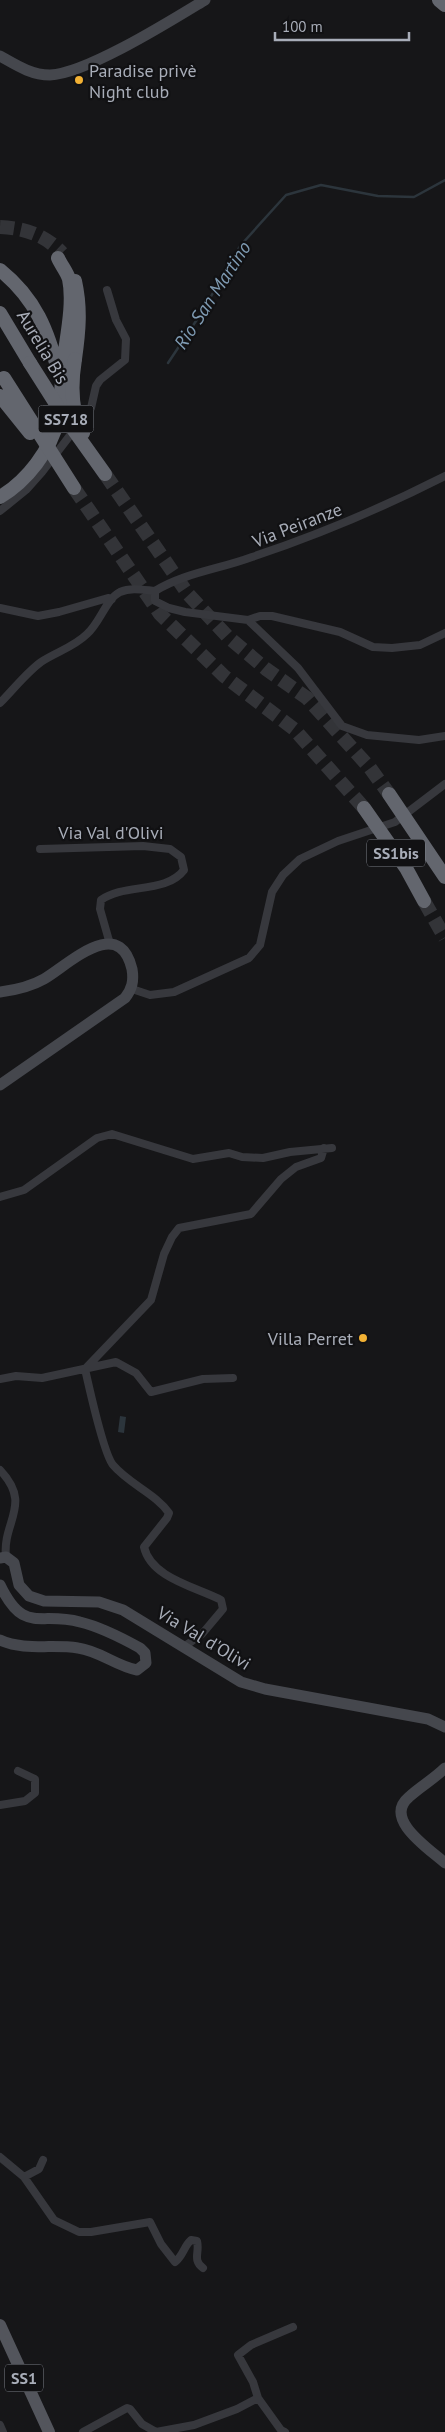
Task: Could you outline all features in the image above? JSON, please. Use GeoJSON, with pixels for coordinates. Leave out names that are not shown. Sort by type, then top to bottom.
{"type":"FeatureCollection","features":[{"type":"Feature","properties":{"kind":"highway"},"geometry":{"type":"LineString","coordinates":[[439,0],[445,5]]}},
{"type":"Feature","properties":{"kind":"highway","name":"Aurelia Bis"},"geometry":{"type":"LineString","coordinates":[[0,312],[63,415],[107,472],[76,418],[72,396],[80,322],[79,301],[73,273],[60,256],[69,278],[69,329],[62,387]]}},
{"type":"Feature","properties":{"kind":"highway"},"geometry":{"type":"LineString","coordinates":[[0,270],[30,300],[45,326],[62,387],[58,419],[52,437],[24,479],[0,497]]}},
{"type":"Feature","properties":{"kind":"highway","name":"SS718"},"geometry":{"type":"LineString","coordinates":[[0,396],[74,488],[2,374]]}},
{"type":"Feature","properties":{"kind":"highway","name":"SS1bis"},"geometry":{"type":"LineString","coordinates":[[388,794],[445,878]]}},
{"type":"Feature","properties":{"kind":"highway","name":"SS1bis"},"geometry":{"type":"LineString","coordinates":[[364,808],[406,868],[424,901]]}},
{"type":"Feature","properties":{"kind":"main road","name":"SS1"},"geometry":{"type":"LineString","coordinates":[[0,2325],[49,2432]]}},
{"type":"Feature","properties":{"kind":"street"},"geometry":{"type":"LineString","coordinates":[[0,56],[27,71],[50,75],[90,62],[116,50],[205,0]]}},
{"type":"Feature","properties":{"kind":"street"},"geometry":{"type":"LineString","coordinates":[[0,511],[26,490],[42,472],[91,408],[100,380],[125,360],[126,339],[116,320],[107,290]]}},
{"type":"Feature","properties":{"kind":"street","name":"Via Peiranze"},"geometry":{"type":"LineString","coordinates":[[155,591],[169,583],[250,558],[367,514],[445,476]]}},
{"type":"Feature","properties":{"kind":"street"},"geometry":{"type":"LineString","coordinates":[[0,703],[42,662],[66,650],[87,634],[102,616],[112,599],[126,590],[155,591],[155,601],[169,608],[248,620],[260,616],[272,616],[340,632],[373,647],[392,648],[420,645],[445,633]]}},
{"type":"Feature","properties":{"kind":"street"},"geometry":{"type":"LineString","coordinates":[[0,608],[38,616],[108,598],[112,599]]}},
{"type":"Feature","properties":{"kind":"street"},"geometry":{"type":"LineString","coordinates":[[248,620],[298,668],[342,726],[367,735],[396,738],[419,740],[445,736]]}},
{"type":"Feature","properties":{"kind":"street"},"geometry":{"type":"LineString","coordinates":[[132,989],[150,995],[174,992],[249,958],[260,945],[272,892],[283,874],[300,858],[338,841],[395,822],[445,784]]}},
{"type":"Feature","properties":{"kind":"street","name":"Via Val d'Olivi"},"geometry":{"type":"LineString","coordinates":[[40,850],[143,846],[170,849],[181,857],[184,870],[174,879],[113,893],[101,900],[100,908],[110,944]]}},
{"type":"Feature","properties":{"kind":"street"},"geometry":{"type":"LineString","coordinates":[[0,992],[28,987],[44,979],[91,947],[110,944],[120,948],[128,960],[132,974],[132,989],[119,1002],[0,1085]]}},
{"type":"Feature","properties":{"kind":"street"},"geometry":{"type":"LineString","coordinates":[[0,1197],[24,1190],[97,1138],[112,1134],[194,1159],[229,1153],[242,1158],[263,1158],[290,1152],[332,1148]]}},
{"type":"Feature","properties":{"kind":"street"},"geometry":{"type":"LineString","coordinates":[[85,1369],[151,1300],[164,1254],[172,1237],[179,1228],[251,1214],[281,1179],[296,1167],[321,1158],[324,1148]]}},
{"type":"Feature","properties":{"kind":"street"},"geometry":{"type":"LineString","coordinates":[[0,1378],[16,1376],[42,1378],[116,1362],[136,1373],[151,1392],[203,1379],[233,1378]]}},
{"type":"Feature","properties":{"kind":"street"},"geometry":{"type":"LineString","coordinates":[[85,1369],[112,1464],[140,1490],[164,1505],[169,1513],[144,1547],[146,1556],[152,1564],[172,1578],[221,1600],[223,1609],[202,1634],[186,1646]]}},
{"type":"Feature","properties":{"kind":"street"},"geometry":{"type":"LineString","coordinates":[[0,1470],[11,1484],[16,1500],[3,1558]]}},
{"type":"Feature","properties":{"kind":"street","name":"Via Val d'Olivi"},"geometry":{"type":"LineString","coordinates":[[3,1558],[14,1563],[20,1585],[29,1596],[44,1601],[99,1602],[123,1610],[186,1646],[229,1675],[251,1686],[428,1720],[445,1727]]}},
{"type":"Feature","properties":{"kind":"street"},"geometry":{"type":"LineString","coordinates":[[0,1585],[16,1610],[28,1618],[70,1620],[91,1625],[140,1648],[147,1658],[143,1668],[137,1670],[96,1652],[78,1648],[22,1645],[0,1640]]}},
{"type":"Feature","properties":{"kind":"street"},"geometry":{"type":"LineString","coordinates":[[445,1768],[408,1797],[401,1805],[400,1811],[403,1823],[445,1863]]}},
{"type":"Feature","properties":{"kind":"street"},"geometry":{"type":"LineString","coordinates":[[0,1805],[25,1802],[35,1794],[35,1779],[18,1771]]}},
{"type":"Feature","properties":{"kind":"street"},"geometry":{"type":"LineString","coordinates":[[0,2158],[24,2177],[54,2220],[79,2232],[92,2232],[148,2221],[153,2225],[161,2244],[176,2262],[187,2244],[195,2240],[198,2243],[197,2263],[203,2268]]}},
{"type":"Feature","properties":{"kind":"street"},"geometry":{"type":"LineString","coordinates":[[24,2177],[39,2169],[43,2160]]}},
{"type":"Feature","properties":{"kind":"street"},"geometry":{"type":"LineString","coordinates":[[161,2244],[162,2259]]}},
{"type":"Feature","properties":{"kind":"street"},"geometry":{"type":"LineString","coordinates":[[285,2432],[281,2430],[258,2398],[253,2382],[238,2355],[251,2345],[293,2327]]}},
{"type":"Feature","properties":{"kind":"street"},"geometry":{"type":"LineString","coordinates":[[83,2432],[127,2408],[130,2409],[142,2424],[156,2432],[194,2425],[237,2409],[258,2398]]}},
{"type":"Feature","properties":{"kind":"street"},"geometry":{"type":"LineString","coordinates":[[0,2425],[3,2432]]}},
{"type":"Feature","properties":{"kind":"shaded area"},"geometry":{"type":"Polygon","coordinates":[[[120,1416],[126,1417],[124,1433],[118,1432],[120,1416]]]}},
{"type":"Feature","properties":{"kind":"waterway","name":"Rio San Martino"},"geometry":{"type":"LineString","coordinates":[[168,363],[202,312],[240,246],[286,195],[321,185],[378,196],[414,197],[445,180]]}},
{"type":"Feature","properties":{"kind":"tunnel"},"geometry":{"type":"LineString","coordinates":[[0,227],[18,229],[42,237],[62,253]]}},
{"type":"Feature","properties":{"kind":"tunnel"},"geometry":{"type":"LineString","coordinates":[[105,474],[188,594],[227,636],[266,669],[307,698],[370,768],[389,794]]}},
{"type":"Feature","properties":{"kind":"tunnel"},"geometry":{"type":"LineString","coordinates":[[74,488],[160,614],[224,676],[294,729],[364,808]]}},
{"type":"Feature","properties":{"kind":"tunnel"},"geometry":{"type":"LineString","coordinates":[[424,901],[445,938]]}},
{"type":"Feature","properties":{"kind":"place","name":"Paradise privè Night club"},"geometry":{"type":"Point","coordinates":[79,80]}},
{"type":"Feature","properties":{"kind":"place","name":"Villa Perret"},"geometry":{"type":"Point","coordinates":[363,1338]}}]}
